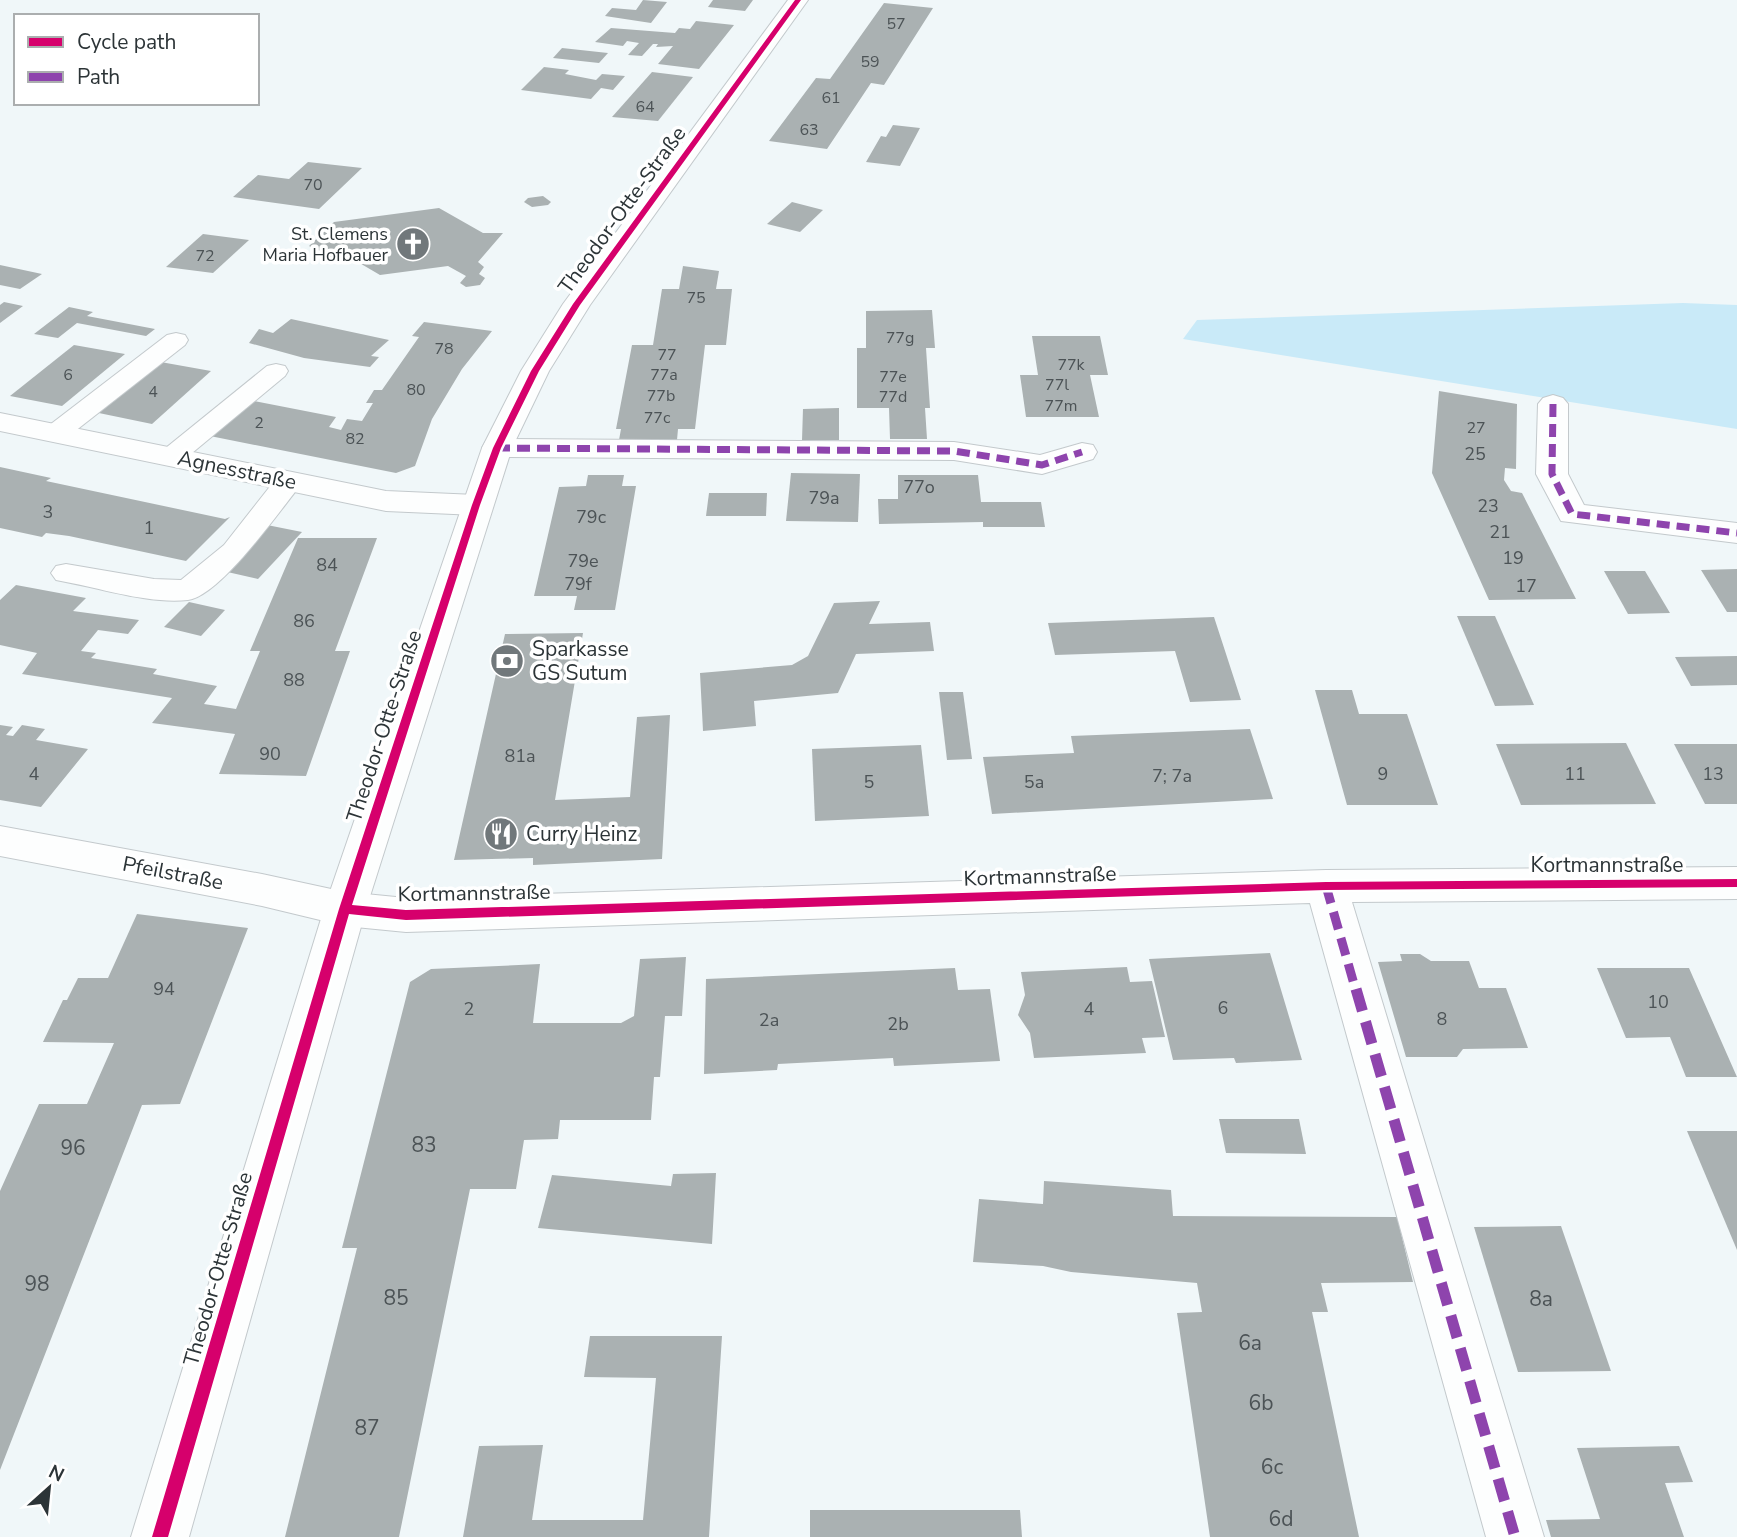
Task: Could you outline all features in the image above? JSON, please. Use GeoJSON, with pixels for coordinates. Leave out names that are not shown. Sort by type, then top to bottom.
{"type":"FeatureCollection","features":[{"type":"Feature","properties":{"kind":"street","name":"Theodor-Otte-Straße"},"geometry":{"type":"LineString","coordinates":[[160,1537],[345,909],[497,448],[535,370],[577,304],[797,0]]}},
{"type":"Feature","properties":{"kind":"street"},"geometry":{"type":"LineString","coordinates":[[1553,404],[1552,474],[1572,514],[1737,533]]}},
{"type":"Feature","properties":{"kind":"street","name":"Agnesstraße"},"geometry":{"type":"LineString","coordinates":[[0,422],[386,501],[476,505]]}},
{"type":"Feature","properties":{"kind":"street"},"geometry":{"type":"LineString","coordinates":[[497,448],[954,451],[1042,465],[1082,452]]}},
{"type":"Feature","properties":{"kind":"street","name":"Pfeilstraße"},"geometry":{"type":"LineString","coordinates":[[0,841],[262,890],[345,909]]}},
{"type":"Feature","properties":{"kind":"street","name":"Kortmannstraße"},"geometry":{"type":"LineString","coordinates":[[345,909],[406,915],[1326,886],[1737,883]]}},
{"type":"Feature","properties":{"kind":"street"},"geometry":{"type":"LineString","coordinates":[[1326,886],[1515,1537]]}},
{"type":"Feature","properties":{"kind":"lane"},"geometry":{"type":"LineString","coordinates":[[56,433],[176,340]]}},
{"type":"Feature","properties":{"kind":"lane"},"geometry":{"type":"LineString","coordinates":[[171,457],[276,371]]}},
{"type":"Feature","properties":{"kind":"lane"},"geometry":{"type":"LineString","coordinates":[[66,573],[154,589],[188,590],[234,551],[289,481]]}},
{"type":"Feature","properties":{"kind":"shaded area"},"geometry":{"type":"Polygon","coordinates":[[[1683,303],[1737,305],[1737,429],[1183,339],[1197,320],[1683,303]]]}},
{"type":"Feature","properties":{"kind":"building"},"geometry":{"type":"Polygon","coordinates":[[[643,0],[667,2],[651,23],[605,16],[612,8],[636,10],[643,0]]]}},
{"type":"Feature","properties":{"kind":"building"},"geometry":{"type":"Polygon","coordinates":[[[713,0],[753,0],[745,11],[708,7],[713,0]]]}},
{"type":"Feature","properties":{"kind":"building"},"geometry":{"type":"Polygon","coordinates":[[[884,3],[933,8],[884,85],[871,83],[827,149],[769,141],[816,78],[830,79],[884,3]]]}},
{"type":"Feature","properties":{"kind":"building"},"geometry":{"type":"Polygon","coordinates":[[[696,21],[734,25],[699,69],[658,64],[673,46],[656,47],[658,44],[653,44],[642,56],[628,55],[639,43],[627,41],[623,46],[595,42],[611,28],[675,33],[679,28],[690,29],[696,21]]]}},
{"type":"Feature","properties":{"kind":"building"},"geometry":{"type":"Polygon","coordinates":[[[562,48],[608,53],[599,63],[553,58],[562,48]]]}},
{"type":"Feature","properties":{"kind":"building"},"geometry":{"type":"Polygon","coordinates":[[[544,67],[569,70],[565,74],[596,80],[602,74],[625,76],[613,90],[601,88],[591,99],[521,90],[544,67]]]}},
{"type":"Feature","properties":{"kind":"building"},"geometry":{"type":"Polygon","coordinates":[[[652,72],[693,77],[658,121],[612,117],[652,72]]]}},
{"type":"Feature","properties":{"kind":"building"},"geometry":{"type":"Polygon","coordinates":[[[893,125],[920,128],[900,166],[866,162],[881,136],[886,137],[893,125]]]}},
{"type":"Feature","properties":{"kind":"building"},"geometry":{"type":"Polygon","coordinates":[[[308,162],[362,168],[319,209],[233,197],[258,175],[289,179],[308,162]]]}},
{"type":"Feature","properties":{"kind":"building"},"geometry":{"type":"Polygon","coordinates":[[[543,196],[551,202],[548,205],[532,207],[524,202],[528,198],[543,196]]]}},
{"type":"Feature","properties":{"kind":"building"},"geometry":{"type":"Polygon","coordinates":[[[792,202],[823,210],[800,232],[767,224],[792,202]]]}},
{"type":"Feature","properties":{"kind":"building"},"geometry":{"type":"Polygon","coordinates":[[[439,208],[483,233],[503,233],[478,262],[484,267],[479,274],[485,278],[480,285],[466,287],[460,283],[466,276],[448,266],[380,275],[351,258],[333,260],[309,246],[334,222],[439,208]]]}},
{"type":"Feature","properties":{"kind":"building"},"geometry":{"type":"Polygon","coordinates":[[[203,234],[249,240],[213,273],[166,267],[203,234]]]}},
{"type":"Feature","properties":{"kind":"building"},"geometry":{"type":"Polygon","coordinates":[[[0,265],[42,274],[20,289],[0,285],[0,265]]]}},
{"type":"Feature","properties":{"kind":"building"},"geometry":{"type":"Polygon","coordinates":[[[683,266],[719,271],[716,289],[732,289],[726,345],[705,345],[695,429],[678,429],[677,440],[619,440],[621,429],[616,429],[632,345],[653,345],[662,289],[679,289],[683,266]]]}},
{"type":"Feature","properties":{"kind":"building"},"geometry":{"type":"Polygon","coordinates":[[[4,302],[23,306],[0,323],[0,305],[4,302]]]}},
{"type":"Feature","properties":{"kind":"building"},"geometry":{"type":"Polygon","coordinates":[[[69,307],[93,312],[87,316],[155,329],[146,336],[77,323],[58,338],[34,334],[69,307]]]}},
{"type":"Feature","properties":{"kind":"building"},"geometry":{"type":"Polygon","coordinates":[[[932,310],[935,348],[926,348],[930,408],[925,408],[927,439],[890,439],[889,408],[857,408],[857,348],[866,348],[866,311],[932,310]]]}},
{"type":"Feature","properties":{"kind":"building"},"geometry":{"type":"Polygon","coordinates":[[[291,319],[389,340],[371,356],[379,357],[370,367],[304,358],[249,343],[259,329],[273,333],[291,319]]]}},
{"type":"Feature","properties":{"kind":"building"},"geometry":{"type":"Polygon","coordinates":[[[424,322],[492,331],[462,369],[432,419],[415,466],[396,473],[205,435],[244,399],[336,417],[329,427],[341,430],[347,419],[362,421],[373,403],[366,403],[374,390],[382,390],[419,337],[412,336],[424,322]]]}},
{"type":"Feature","properties":{"kind":"building"},"geometry":{"type":"Polygon","coordinates":[[[1032,336],[1100,336],[1108,375],[1090,375],[1099,417],[1026,417],[1020,375],[1038,375],[1032,336]]]}},
{"type":"Feature","properties":{"kind":"building"},"geometry":{"type":"Polygon","coordinates":[[[74,345],[125,354],[62,406],[10,396],[74,345]]]}},
{"type":"Feature","properties":{"kind":"building"},"geometry":{"type":"Polygon","coordinates":[[[155,361],[211,371],[152,424],[94,412],[155,361]]]}},
{"type":"Feature","properties":{"kind":"building"},"geometry":{"type":"Polygon","coordinates":[[[1439,391],[1517,404],[1516,469],[1505,468],[1504,480],[1511,491],[1522,493],[1576,599],[1489,600],[1432,473],[1439,391]]]}},
{"type":"Feature","properties":{"kind":"building"},"geometry":{"type":"Polygon","coordinates":[[[839,408],[839,440],[802,440],[803,409],[839,408]]]}},
{"type":"Feature","properties":{"kind":"building"},"geometry":{"type":"Polygon","coordinates":[[[0,467],[51,478],[46,481],[225,519],[230,517],[186,561],[69,536],[46,533],[42,537],[0,528],[0,467]]]}},
{"type":"Feature","properties":{"kind":"building"},"geometry":{"type":"Polygon","coordinates":[[[791,473],[860,474],[858,522],[786,521],[791,473]]]}},
{"type":"Feature","properties":{"kind":"building"},"geometry":{"type":"Polygon","coordinates":[[[588,475],[624,475],[622,486],[636,486],[615,610],[574,610],[577,596],[534,596],[559,487],[586,486],[588,475]]]}},
{"type":"Feature","properties":{"kind":"building"},"geometry":{"type":"Polygon","coordinates":[[[898,475],[978,475],[981,502],[1041,502],[1045,527],[983,527],[983,522],[879,524],[878,499],[898,499],[898,475]]]}},
{"type":"Feature","properties":{"kind":"building"},"geometry":{"type":"Polygon","coordinates":[[[709,493],[767,493],[766,516],[706,516],[709,493]]]}},
{"type":"Feature","properties":{"kind":"building"},"geometry":{"type":"Polygon","coordinates":[[[267,525],[302,532],[258,579],[223,571],[267,525]]]}},
{"type":"Feature","properties":{"kind":"building"},"geometry":{"type":"Polygon","coordinates":[[[298,538],[377,538],[335,651],[350,651],[306,776],[219,774],[235,734],[152,723],[172,698],[22,674],[37,653],[0,645],[0,600],[16,585],[86,598],[73,611],[139,620],[128,634],[98,630],[81,651],[96,653],[91,658],[157,669],[153,674],[217,686],[204,704],[236,709],[260,651],[250,651],[298,538]]]}},
{"type":"Feature","properties":{"kind":"building"},"geometry":{"type":"Polygon","coordinates":[[[1737,569],[1737,612],[1727,612],[1701,570],[1737,569]]]}},
{"type":"Feature","properties":{"kind":"building"},"geometry":{"type":"Polygon","coordinates":[[[1604,571],[1645,571],[1670,613],[1628,614],[1604,571]]]}},
{"type":"Feature","properties":{"kind":"building"},"geometry":{"type":"Polygon","coordinates":[[[880,601],[869,624],[930,622],[934,651],[856,654],[838,693],[754,701],[756,726],[703,731],[700,673],[792,665],[808,656],[834,603],[880,601]]]}},
{"type":"Feature","properties":{"kind":"building"},"geometry":{"type":"Polygon","coordinates":[[[189,602],[225,610],[201,636],[164,627],[189,602]]]}},
{"type":"Feature","properties":{"kind":"building"},"geometry":{"type":"Polygon","coordinates":[[[1457,616],[1495,616],[1534,705],[1495,706],[1457,616]]]}},
{"type":"Feature","properties":{"kind":"building"},"geometry":{"type":"Polygon","coordinates":[[[1214,617],[1241,700],[1190,702],[1175,651],[1055,655],[1048,623],[1214,617]]]}},
{"type":"Feature","properties":{"kind":"building"},"geometry":{"type":"Polygon","coordinates":[[[583,633],[555,800],[630,797],[637,717],[670,715],[662,859],[533,865],[533,858],[454,860],[505,634],[583,633]]]}},
{"type":"Feature","properties":{"kind":"building"},"geometry":{"type":"Polygon","coordinates":[[[1737,656],[1737,685],[1691,686],[1675,657],[1737,656]]]}},
{"type":"Feature","properties":{"kind":"building"},"geometry":{"type":"Polygon","coordinates":[[[1315,690],[1352,690],[1359,714],[1407,714],[1438,805],[1347,805],[1315,690]]]}},
{"type":"Feature","properties":{"kind":"building"},"geometry":{"type":"Polygon","coordinates":[[[939,692],[963,692],[972,759],[947,760],[939,692]]]}},
{"type":"Feature","properties":{"kind":"building"},"geometry":{"type":"Polygon","coordinates":[[[0,725],[13,727],[6,735],[13,736],[22,725],[45,729],[36,740],[88,749],[41,807],[0,800],[0,725]]]}},
{"type":"Feature","properties":{"kind":"building"},"geometry":{"type":"Polygon","coordinates":[[[1250,729],[1273,799],[992,814],[983,757],[1074,753],[1071,736],[1250,729]]]}},
{"type":"Feature","properties":{"kind":"building"},"geometry":{"type":"Polygon","coordinates":[[[1626,743],[1656,804],[1521,805],[1496,744],[1626,743]]]}},
{"type":"Feature","properties":{"kind":"building"},"geometry":{"type":"Polygon","coordinates":[[[1674,744],[1737,744],[1737,804],[1705,804],[1674,744]]]}},
{"type":"Feature","properties":{"kind":"building"},"geometry":{"type":"Polygon","coordinates":[[[921,745],[929,816],[815,821],[812,749],[921,745]]]}},
{"type":"Feature","properties":{"kind":"building"},"geometry":{"type":"Polygon","coordinates":[[[137,914],[248,928],[180,1104],[142,1105],[0,1470],[0,1191],[39,1104],[87,1104],[114,1043],[43,1042],[63,1000],[67,1000],[78,978],[108,978],[137,914]]]}},
{"type":"Feature","properties":{"kind":"building"},"geometry":{"type":"Polygon","coordinates":[[[1270,953],[1302,1060],[1236,1063],[1234,1058],[1173,1060],[1149,959],[1270,953]]]}},
{"type":"Feature","properties":{"kind":"building"},"geometry":{"type":"Polygon","coordinates":[[[1400,954],[1420,954],[1431,961],[1469,961],[1479,988],[1506,988],[1528,1048],[1463,1049],[1457,1057],[1406,1057],[1378,962],[1402,961],[1400,954]]]}},
{"type":"Feature","properties":{"kind":"building"},"geometry":{"type":"Polygon","coordinates":[[[686,957],[682,1016],[665,1016],[660,1077],[654,1077],[651,1120],[560,1120],[558,1139],[524,1140],[516,1189],[470,1189],[399,1537],[285,1537],[357,1248],[342,1248],[410,982],[431,969],[540,964],[533,1023],[621,1023],[634,1016],[640,959],[686,957]]]}},
{"type":"Feature","properties":{"kind":"building"},"geometry":{"type":"Polygon","coordinates":[[[1127,967],[1130,982],[1152,981],[1165,1037],[1142,1038],[1146,1053],[1034,1058],[1030,1033],[1018,1015],[1025,995],[1021,972],[1127,967]]]}},
{"type":"Feature","properties":{"kind":"building"},"geometry":{"type":"Polygon","coordinates":[[[955,968],[958,990],[990,989],[1000,1061],[894,1066],[893,1058],[778,1064],[777,1070],[704,1074],[706,979],[955,968]]]}},
{"type":"Feature","properties":{"kind":"building"},"geometry":{"type":"Polygon","coordinates":[[[1597,968],[1689,968],[1737,1077],[1686,1077],[1670,1037],[1626,1038],[1597,968]]]}},
{"type":"Feature","properties":{"kind":"building"},"geometry":{"type":"Polygon","coordinates":[[[1219,1119],[1299,1119],[1306,1154],[1226,1153],[1219,1119]]]}},
{"type":"Feature","properties":{"kind":"building"},"geometry":{"type":"Polygon","coordinates":[[[1687,1131],[1737,1131],[1737,1250],[1687,1131]]]}},
{"type":"Feature","properties":{"kind":"building"},"geometry":{"type":"Polygon","coordinates":[[[716,1173],[712,1244],[538,1228],[552,1175],[671,1186],[673,1174],[716,1173]]]}},
{"type":"Feature","properties":{"kind":"building"},"geometry":{"type":"Polygon","coordinates":[[[1044,1181],[1171,1190],[1173,1216],[1397,1217],[1413,1282],[1321,1283],[1328,1312],[1312,1312],[1359,1537],[1210,1537],[1177,1313],[1202,1312],[1197,1283],[1071,1272],[1043,1266],[973,1262],[979,1199],[1043,1204],[1044,1181]]]}},
{"type":"Feature","properties":{"kind":"building"},"geometry":{"type":"Polygon","coordinates":[[[1561,1226],[1611,1371],[1518,1372],[1474,1227],[1561,1226]]]}},
{"type":"Feature","properties":{"kind":"building"},"geometry":{"type":"Polygon","coordinates":[[[590,1336],[722,1336],[709,1537],[463,1537],[479,1446],[543,1445],[532,1520],[643,1520],[656,1378],[584,1377],[590,1336]]]}},
{"type":"Feature","properties":{"kind":"building"},"geometry":{"type":"Polygon","coordinates":[[[1679,1446],[1693,1482],[1665,1483],[1684,1537],[1551,1537],[1546,1520],[1600,1519],[1577,1448],[1679,1446]]]}},
{"type":"Feature","properties":{"kind":"building"},"geometry":{"type":"Polygon","coordinates":[[[810,1510],[1020,1510],[1022,1537],[810,1537],[810,1510]]]}},
{"type":"Feature","properties":{"kind":"marked path"},"geometry":{"type":"LineString","coordinates":[[1553,404],[1552,474],[1572,514],[1737,533]]}},
{"type":"Feature","properties":{"kind":"marked path"},"geometry":{"type":"LineString","coordinates":[[497,448],[954,451],[1042,465],[1082,452]]}},
{"type":"Feature","properties":{"kind":"marked path"},"geometry":{"type":"LineString","coordinates":[[1326,886],[1515,1537]]}},
{"type":"Feature","properties":{"kind":"cycle path"},"geometry":{"type":"LineString","coordinates":[[160,1537],[345,909],[497,448],[535,371],[577,304],[798,0]]}},
{"type":"Feature","properties":{"kind":"cycle path"},"geometry":{"type":"LineString","coordinates":[[345,909],[406,915],[1326,886],[1737,883]]}},
{"type":"Feature","properties":{"kind":"place","name":"St. Clemens Maria Hofbauer"},"geometry":{"type":"Point","coordinates":[413,244]}},
{"type":"Feature","properties":{"kind":"place","name":"Sparkasse GS Sutum"},"geometry":{"type":"Point","coordinates":[507,661]}},
{"type":"Feature","properties":{"kind":"place","name":"Curry Heinz"},"geometry":{"type":"Point","coordinates":[501,834]}}]}
